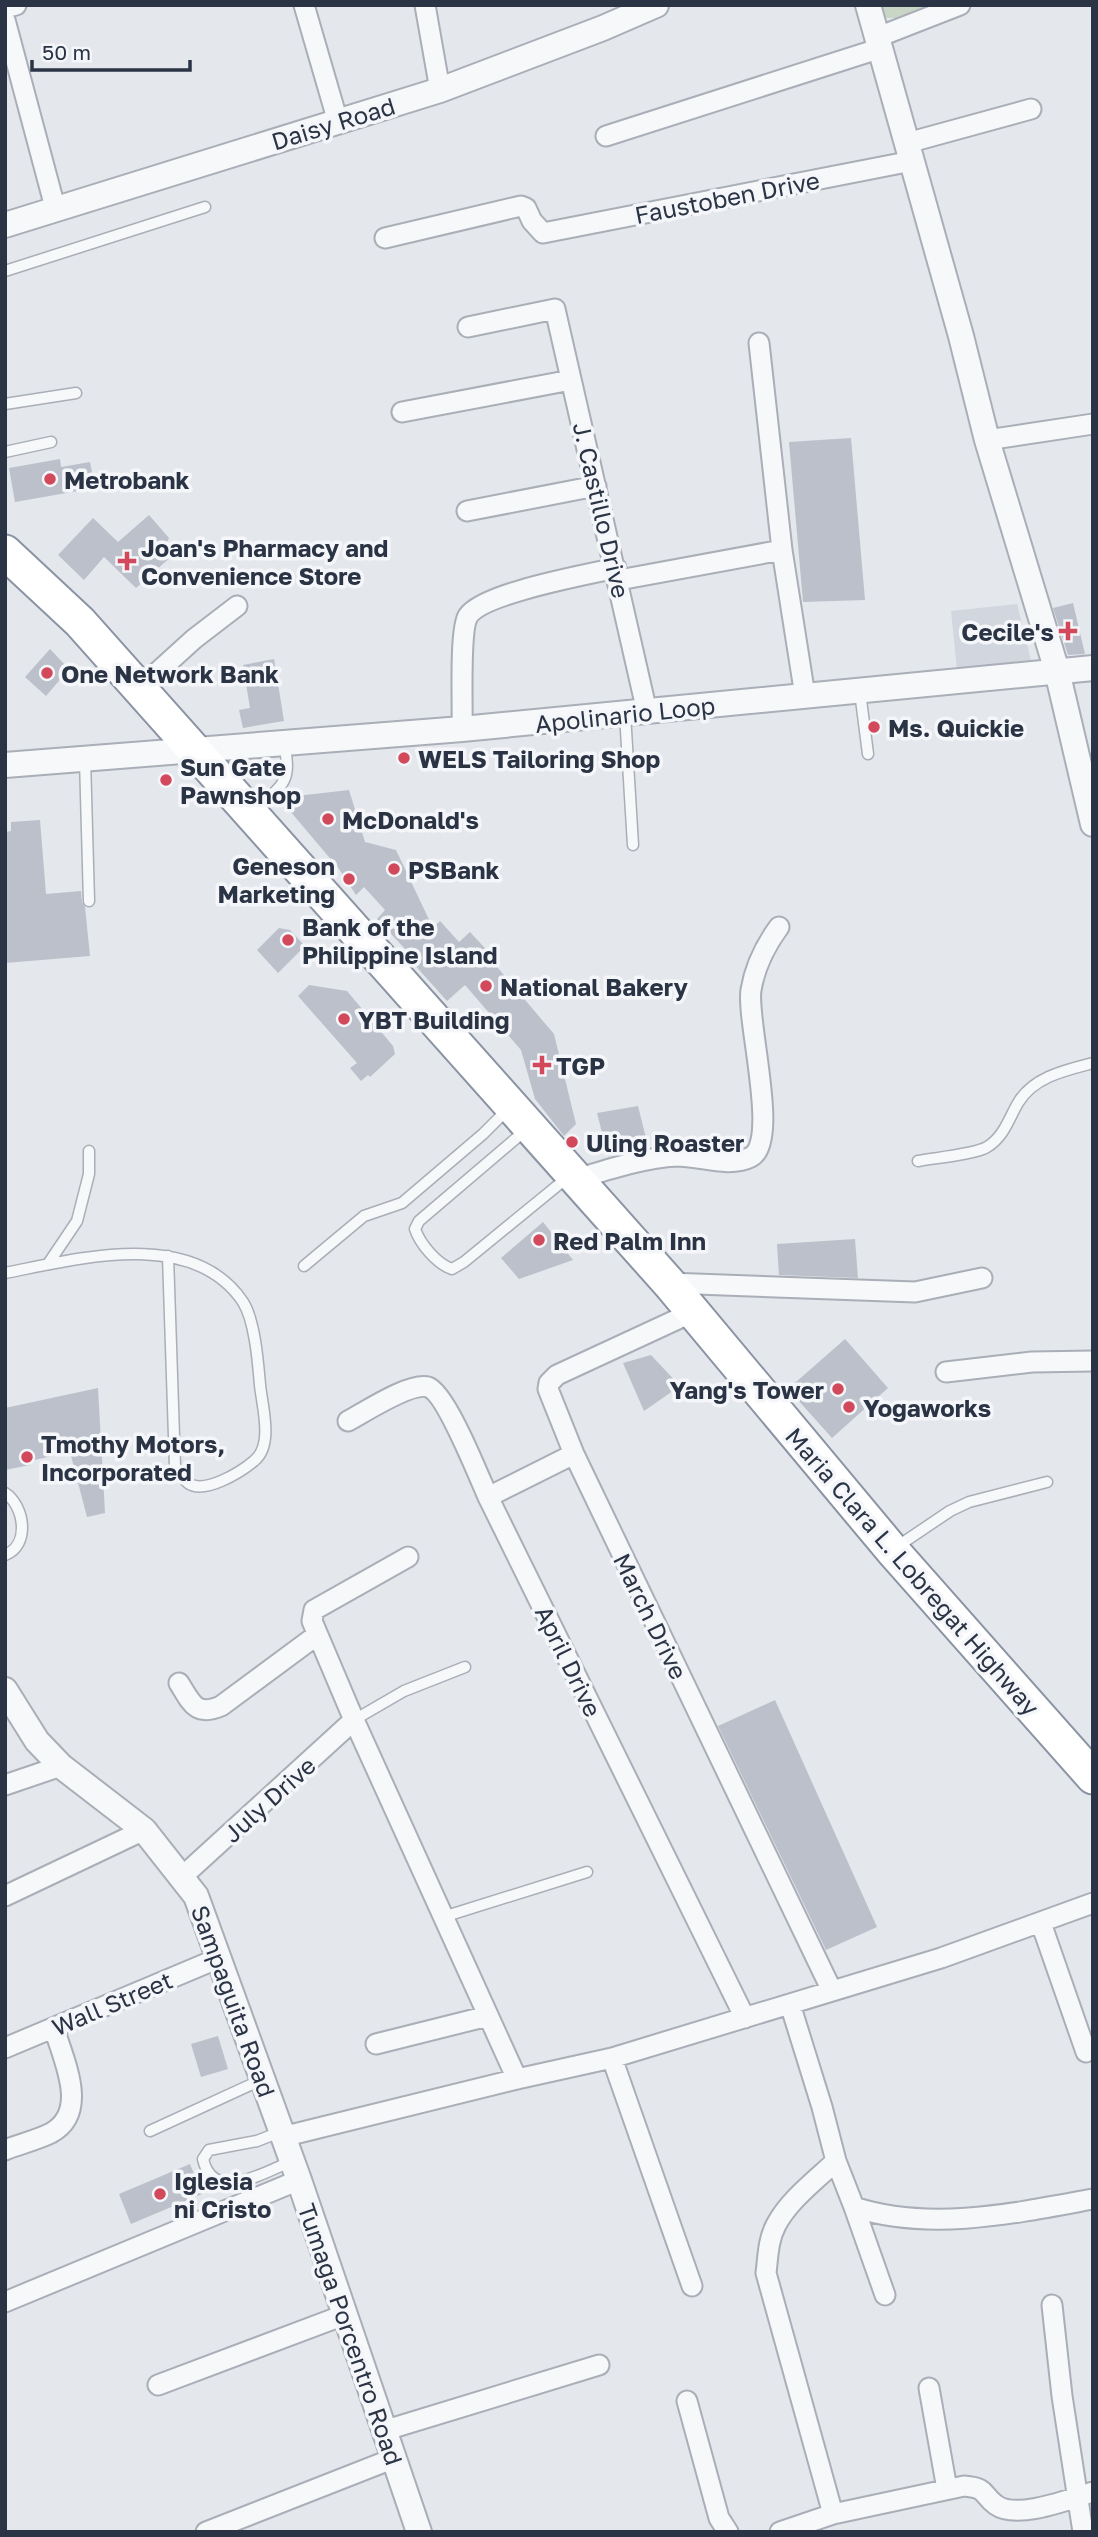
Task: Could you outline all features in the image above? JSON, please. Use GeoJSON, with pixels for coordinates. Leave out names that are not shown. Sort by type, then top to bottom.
{"type":"FeatureCollection","features":[{"type":"Feature","properties":{"kind":"highway","name":"Maria Clara L. Lobregat Highway"},"geometry":{"type":"LineString","coordinates":[[5,552],[80,622],[575,1176],[693,1311],[892,1550],[1093,1777]]}},
{"type":"Feature","properties":{"kind":"street"},"geometry":{"type":"LineString","coordinates":[[5,8],[16,5]]}},
{"type":"Feature","properties":{"kind":"street"},"geometry":{"type":"LineString","coordinates":[[304,5],[338,122]]}},
{"type":"Feature","properties":{"kind":"street"},"geometry":{"type":"LineString","coordinates":[[425,5],[440,90]]}},
{"type":"Feature","properties":{"kind":"street","name":"Daisy Road"},"geometry":{"type":"LineString","coordinates":[[5,225],[440,90],[591,33],[656,5]]}},
{"type":"Feature","properties":{"kind":"street"},"geometry":{"type":"LineString","coordinates":[[868,5],[961,336],[987,440],[1057,671],[1093,824]]}},
{"type":"Feature","properties":{"kind":"street"},"geometry":{"type":"LineString","coordinates":[[606,136],[879,42],[960,5]]}},
{"type":"Feature","properties":{"kind":"street"},"geometry":{"type":"LineString","coordinates":[[5,20],[56,211]]}},
{"type":"Feature","properties":{"kind":"street","name":"Faustoben Drive"},"geometry":{"type":"LineString","coordinates":[[385,238],[522,206],[542,233],[909,152],[1031,109]]}},
{"type":"Feature","properties":{"kind":"street","name":"J. Castillo Drive"},"geometry":{"type":"LineString","coordinates":[[468,327],[555,309],[617,574],[636,713]]}},
{"type":"Feature","properties":{"kind":"street"},"geometry":{"type":"LineString","coordinates":[[759,343],[782,550],[805,696]]}},
{"type":"Feature","properties":{"kind":"street"},"geometry":{"type":"LineString","coordinates":[[402,412],[571,380]]}},
{"type":"Feature","properties":{"kind":"street"},"geometry":{"type":"LineString","coordinates":[[987,440],[1093,424]]}},
{"type":"Feature","properties":{"kind":"street"},"geometry":{"type":"LineString","coordinates":[[467,511],[596,486]]}},
{"type":"Feature","properties":{"kind":"street"},"geometry":{"type":"LineString","coordinates":[[462,729],[464,633],[467,617],[477,606],[497,597],[617,574],[782,550]]}},
{"type":"Feature","properties":{"kind":"street"},"geometry":{"type":"LineString","coordinates":[[140,688],[194,639],[237,606]]}},
{"type":"Feature","properties":{"kind":"street","name":"Apolinario Loop"},"geometry":{"type":"LineString","coordinates":[[193,751],[636,713],[1093,668]]}},
{"type":"Feature","properties":{"kind":"street"},"geometry":{"type":"LineString","coordinates":[[5,765],[193,751]]}},
{"type":"Feature","properties":{"kind":"street"},"geometry":{"type":"LineString","coordinates":[[575,1176],[656,1158],[677,1156],[734,1161],[753,1156],[761,1144],[763,1113],[750,992],[762,951],[779,927]]}},
{"type":"Feature","properties":{"kind":"street"},"geometry":{"type":"LineString","coordinates":[[669,1283],[915,1293],[982,1279]]}},
{"type":"Feature","properties":{"kind":"street","name":"March Drive"},"geometry":{"type":"LineString","coordinates":[[693,1311],[557,1375],[549,1382],[549,1396],[573,1454],[832,1991]]}},
{"type":"Feature","properties":{"kind":"street"},"geometry":{"type":"LineString","coordinates":[[946,1372],[1032,1362],[1093,1361]]}},
{"type":"Feature","properties":{"kind":"street","name":"April Drive"},"geometry":{"type":"LineString","coordinates":[[348,1420],[412,1388],[427,1387],[436,1393],[449,1412],[488,1497],[745,2018]]}},
{"type":"Feature","properties":{"kind":"street"},"geometry":{"type":"LineString","coordinates":[[488,1497],[573,1454]]}},
{"type":"Feature","properties":{"kind":"street"},"geometry":{"type":"LineString","coordinates":[[408,1557],[314,1610],[312,1621],[354,1720],[517,2079]]}},
{"type":"Feature","properties":{"kind":"street"},"geometry":{"type":"LineString","coordinates":[[179,1683],[194,1706],[209,1711],[220,1706],[317,1634]]}},
{"type":"Feature","properties":{"kind":"street","name":"Sampaguita Road"},"geometry":{"type":"LineString","coordinates":[[5,1690],[37,1741],[61,1766],[144,1830],[196,1895],[281,2134]]}},
{"type":"Feature","properties":{"kind":"street","name":"July Drive"},"geometry":{"type":"LineString","coordinates":[[183,1876],[354,1720]]}},
{"type":"Feature","properties":{"kind":"street"},"geometry":{"type":"LineString","coordinates":[[5,1785],[61,1766]]}},
{"type":"Feature","properties":{"kind":"street"},"geometry":{"type":"LineString","coordinates":[[5,1896],[144,1830]]}},
{"type":"Feature","properties":{"kind":"street"},"geometry":{"type":"LineString","coordinates":[[281,2134],[612,2058],[941,1958],[1093,1903]]}},
{"type":"Feature","properties":{"kind":"street"},"geometry":{"type":"LineString","coordinates":[[1041,1923],[1086,2052]]}},
{"type":"Feature","properties":{"kind":"street","name":"Wall Street"},"geometry":{"type":"LineString","coordinates":[[5,2048],[219,1958]]}},
{"type":"Feature","properties":{"kind":"street"},"geometry":{"type":"LineString","coordinates":[[790,2004],[822,2107],[835,2161],[885,2295]]}},
{"type":"Feature","properties":{"kind":"street"},"geometry":{"type":"LineString","coordinates":[[376,2044],[488,2016]]}},
{"type":"Feature","properties":{"kind":"street"},"geometry":{"type":"LineString","coordinates":[[5,2150],[53,2132],[66,2119],[72,2105],[70,2083],[54,2028]]}},
{"type":"Feature","properties":{"kind":"street"},"geometry":{"type":"LineString","coordinates":[[612,2058],[692,2286]]}},
{"type":"Feature","properties":{"kind":"street","name":"Tumaga Porcentro Road"},"geometry":{"type":"LineString","coordinates":[[281,2134],[419,2532]]}},
{"type":"Feature","properties":{"kind":"street"},"geometry":{"type":"LineString","coordinates":[[833,2514],[766,2273],[768,2247],[776,2225],[790,2206],[835,2161]]}},
{"type":"Feature","properties":{"kind":"street"},"geometry":{"type":"LineString","coordinates":[[5,2302],[295,2171]]}},
{"type":"Feature","properties":{"kind":"street"},"geometry":{"type":"LineString","coordinates":[[854,2207],[893,2217],[923,2220],[1015,2213],[1093,2199]]}},
{"type":"Feature","properties":{"kind":"street"},"geometry":{"type":"LineString","coordinates":[[1052,2305],[1085,2494],[1083,2532]]}},
{"type":"Feature","properties":{"kind":"street"},"geometry":{"type":"LineString","coordinates":[[158,2385],[344,2315]]}},
{"type":"Feature","properties":{"kind":"street"},"geometry":{"type":"LineString","coordinates":[[383,2431],[598,2365]]}},
{"type":"Feature","properties":{"kind":"street"},"geometry":{"type":"LineString","coordinates":[[929,2388],[947,2489]]}},
{"type":"Feature","properties":{"kind":"street"},"geometry":{"type":"LineString","coordinates":[[687,2401],[719,2518],[728,2532]]}},
{"type":"Feature","properties":{"kind":"street"},"geometry":{"type":"LineString","coordinates":[[206,2532],[392,2459]]}},
{"type":"Feature","properties":{"kind":"street"},"geometry":{"type":"LineString","coordinates":[[780,2532],[833,2514],[964,2486],[976,2487],[985,2492],[995,2505],[1008,2511],[1022,2511],[1085,2494]]}},
{"type":"Feature","properties":{"kind":"lane"},"geometry":{"type":"LineString","coordinates":[[5,271],[205,207]]}},
{"type":"Feature","properties":{"kind":"lane"},"geometry":{"type":"LineString","coordinates":[[5,404],[76,393]]}},
{"type":"Feature","properties":{"kind":"lane"},"geometry":{"type":"LineString","coordinates":[[5,452],[51,442]]}},
{"type":"Feature","properties":{"kind":"lane"},"geometry":{"type":"LineString","coordinates":[[860,691],[868,754]]}},
{"type":"Feature","properties":{"kind":"lane"},"geometry":{"type":"LineString","coordinates":[[633,845],[636,713]]}},
{"type":"Feature","properties":{"kind":"lane"},"geometry":{"type":"LineString","coordinates":[[249,813],[278,790],[286,779],[288,765],[284,743]]}},
{"type":"Feature","properties":{"kind":"lane"},"geometry":{"type":"LineString","coordinates":[[85,759],[89,901]]}},
{"type":"Feature","properties":{"kind":"lane"},"geometry":{"type":"LineString","coordinates":[[918,1161],[986,1148],[1005,1130],[1020,1100],[1035,1084],[1059,1072],[1093,1063]]}},
{"type":"Feature","properties":{"kind":"lane"},"geometry":{"type":"LineString","coordinates":[[521,1116],[419,1221],[415,1229],[419,1240],[445,1266],[452,1269],[575,1176]]}},
{"type":"Feature","properties":{"kind":"lane"},"geometry":{"type":"LineString","coordinates":[[304,1266],[364,1216],[402,1203],[483,1134],[521,1116]]}},
{"type":"Feature","properties":{"kind":"lane"},"geometry":{"type":"LineString","coordinates":[[48,1264],[78,1221],[89,1174],[89,1151]]}},
{"type":"Feature","properties":{"kind":"lane"},"geometry":{"type":"LineString","coordinates":[[5,1273],[124,1253],[168,1256],[202,1266],[244,1303],[255,1340],[265,1434],[259,1457],[239,1474],[200,1487],[188,1483],[175,1466],[168,1256]]}},
{"type":"Feature","properties":{"kind":"lane"},"geometry":{"type":"LineString","coordinates":[[892,1550],[950,1511],[969,1502],[1047,1482]]}},
{"type":"Feature","properties":{"kind":"lane"},"geometry":{"type":"LineString","coordinates":[[5,1493],[11,1497],[23,1525],[21,1541],[11,1553],[5,1555]]}},
{"type":"Feature","properties":{"kind":"lane"},"geometry":{"type":"LineString","coordinates":[[354,1720],[404,1691],[466,1667]]}},
{"type":"Feature","properties":{"kind":"lane"},"geometry":{"type":"LineString","coordinates":[[443,1917],[587,1872]]}},
{"type":"Feature","properties":{"kind":"lane"},"geometry":{"type":"LineString","coordinates":[[150,2131],[263,2079]]}},
{"type":"Feature","properties":{"kind":"lane"},"geometry":{"type":"LineString","coordinates":[[281,2134],[209,2150],[203,2159],[205,2166],[211,2177],[226,2184],[295,2171]]}},
{"type":"Feature","properties":{"kind":"shaded area"},"geometry":{"type":"Polygon","coordinates":[[[1017,604],[1032,664],[957,670],[951,611],[1017,604]]]}},
{"type":"Feature","properties":{"kind":"green space"},"geometry":{"type":"Polygon","coordinates":[[[875,5],[932,5],[904,18],[878,18],[875,5]]]}},
{"type":"Feature","properties":{"kind":"building"},"geometry":{"type":"Polygon","coordinates":[[[851,438],[865,600],[803,602],[789,442],[851,438]]]}},
{"type":"Feature","properties":{"kind":"building","name":"Metrobank"},"geometry":{"type":"Polygon","coordinates":[[[60,459],[61,467],[90,462],[95,488],[15,502],[9,468],[60,459]]]}},
{"type":"Feature","properties":{"kind":"building"},"geometry":{"type":"Polygon","coordinates":[[[149,515],[169,538],[165,546],[173,555],[136,588],[104,557],[84,580],[58,555],[93,518],[118,542],[149,515]]]}},
{"type":"Feature","properties":{"kind":"building","name":"Cecile's"},"geometry":{"type":"Polygon","coordinates":[[[1073,603],[1085,654],[1068,655],[1053,608],[1073,603]]]}},
{"type":"Feature","properties":{"kind":"building","name":"One Network Bank"},"geometry":{"type":"Polygon","coordinates":[[[50,649],[69,669],[46,696],[25,677],[50,649]]]}},
{"type":"Feature","properties":{"kind":"building"},"geometry":{"type":"Polygon","coordinates":[[[274,659],[284,721],[243,728],[239,710],[250,708],[243,665],[274,659]]]}},
{"type":"Feature","properties":{"kind":"building"},"geometry":{"type":"Polygon","coordinates":[[[349,790],[365,842],[396,850],[433,928],[440,921],[459,942],[470,932],[554,1034],[576,1124],[564,1136],[535,1099],[521,1050],[465,985],[447,1001],[377,919],[385,910],[364,887],[356,895],[339,869],[279,798],[349,790]]]}},
{"type":"Feature","properties":{"kind":"building"},"geometry":{"type":"Polygon","coordinates":[[[40,820],[46,894],[81,891],[90,956],[5,963],[5,832],[11,831],[11,822],[40,820]]]}},
{"type":"Feature","properties":{"kind":"building"},"geometry":{"type":"Polygon","coordinates":[[[279,928],[290,930],[305,946],[278,973],[257,950],[279,928]]]}},
{"type":"Feature","properties":{"kind":"building","name":"YBT Building"},"geometry":{"type":"Polygon","coordinates":[[[309,985],[347,991],[393,1046],[395,1054],[370,1077],[368,1075],[361,1081],[350,1068],[357,1063],[298,996],[309,985]]]}},
{"type":"Feature","properties":{"kind":"building"},"geometry":{"type":"Polygon","coordinates":[[[638,1106],[648,1146],[608,1156],[597,1113],[638,1106]]]}},
{"type":"Feature","properties":{"kind":"building","name":"Red Palm Inn"},"geometry":{"type":"Polygon","coordinates":[[[543,1222],[573,1260],[519,1279],[501,1258],[543,1222]]]}},
{"type":"Feature","properties":{"kind":"building"},"geometry":{"type":"Polygon","coordinates":[[[855,1239],[858,1278],[779,1275],[777,1244],[855,1239]]]}},
{"type":"Feature","properties":{"kind":"building","name":"Yang's Tower"},"geometry":{"type":"Polygon","coordinates":[[[845,1339],[888,1388],[832,1438],[788,1389],[845,1339]]]}},
{"type":"Feature","properties":{"kind":"building"},"geometry":{"type":"Polygon","coordinates":[[[651,1355],[680,1386],[644,1411],[623,1363],[651,1355]]]}},
{"type":"Feature","properties":{"kind":"building","name":"Tmothy Motors, Incorporated"},"geometry":{"type":"Polygon","coordinates":[[[98,1388],[105,1513],[87,1517],[70,1452],[5,1470],[5,1408],[98,1388]]]}},
{"type":"Feature","properties":{"kind":"building"},"geometry":{"type":"Polygon","coordinates":[[[775,1700],[877,1927],[826,1950],[718,1726],[775,1700]]]}},
{"type":"Feature","properties":{"kind":"building"},"geometry":{"type":"Polygon","coordinates":[[[218,2036],[228,2069],[201,2077],[191,2044],[218,2036]]]}},
{"type":"Feature","properties":{"kind":"building","name":"Iglesia ni Cristo"},"geometry":{"type":"Polygon","coordinates":[[[190,2164],[202,2194],[131,2224],[119,2194],[190,2164]]]}},
{"type":"Feature","properties":{"kind":"place","name":"Metrobank"},"geometry":{"type":"Point","coordinates":[50,479]}},
{"type":"Feature","properties":{"kind":"place","name":"Joan's Pharmacy and Convenience Store"},"geometry":{"type":"Point","coordinates":[127,561]}},
{"type":"Feature","properties":{"kind":"place","name":"Cecile's"},"geometry":{"type":"Point","coordinates":[1068,631]}},
{"type":"Feature","properties":{"kind":"place","name":"One Network Bank"},"geometry":{"type":"Point","coordinates":[47,673]}},
{"type":"Feature","properties":{"kind":"place","name":"Ms. Quickie"},"geometry":{"type":"Point","coordinates":[874,727]}},
{"type":"Feature","properties":{"kind":"place","name":"WELS Tailoring Shop"},"geometry":{"type":"Point","coordinates":[404,758]}},
{"type":"Feature","properties":{"kind":"place","name":"Sun Gate Pawnshop"},"geometry":{"type":"Point","coordinates":[166,780]}},
{"type":"Feature","properties":{"kind":"place","name":"McDonald's"},"geometry":{"type":"Point","coordinates":[328,819]}},
{"type":"Feature","properties":{"kind":"place","name":"PSBank"},"geometry":{"type":"Point","coordinates":[394,869]}},
{"type":"Feature","properties":{"kind":"place","name":"Geneson Marketing"},"geometry":{"type":"Point","coordinates":[349,879]}},
{"type":"Feature","properties":{"kind":"place","name":"Bank of the Philippine Island"},"geometry":{"type":"Point","coordinates":[288,940]}},
{"type":"Feature","properties":{"kind":"place","name":"National Bakery"},"geometry":{"type":"Point","coordinates":[486,986]}},
{"type":"Feature","properties":{"kind":"place","name":"YBT Building"},"geometry":{"type":"Point","coordinates":[344,1019]}},
{"type":"Feature","properties":{"kind":"place","name":"TGP"},"geometry":{"type":"Point","coordinates":[542,1065]}},
{"type":"Feature","properties":{"kind":"place","name":"Uling Roaster"},"geometry":{"type":"Point","coordinates":[572,1142]}},
{"type":"Feature","properties":{"kind":"place","name":"Red Palm Inn"},"geometry":{"type":"Point","coordinates":[539,1240]}},
{"type":"Feature","properties":{"kind":"place","name":"Yang's Tower"},"geometry":{"type":"Point","coordinates":[838,1389]}},
{"type":"Feature","properties":{"kind":"place","name":"Yogaworks"},"geometry":{"type":"Point","coordinates":[849,1407]}},
{"type":"Feature","properties":{"kind":"place","name":"Tmothy Motors, Incorporated"},"geometry":{"type":"Point","coordinates":[27,1457]}},
{"type":"Feature","properties":{"kind":"place","name":"Iglesia ni Cristo"},"geometry":{"type":"Point","coordinates":[160,2194]}}]}
